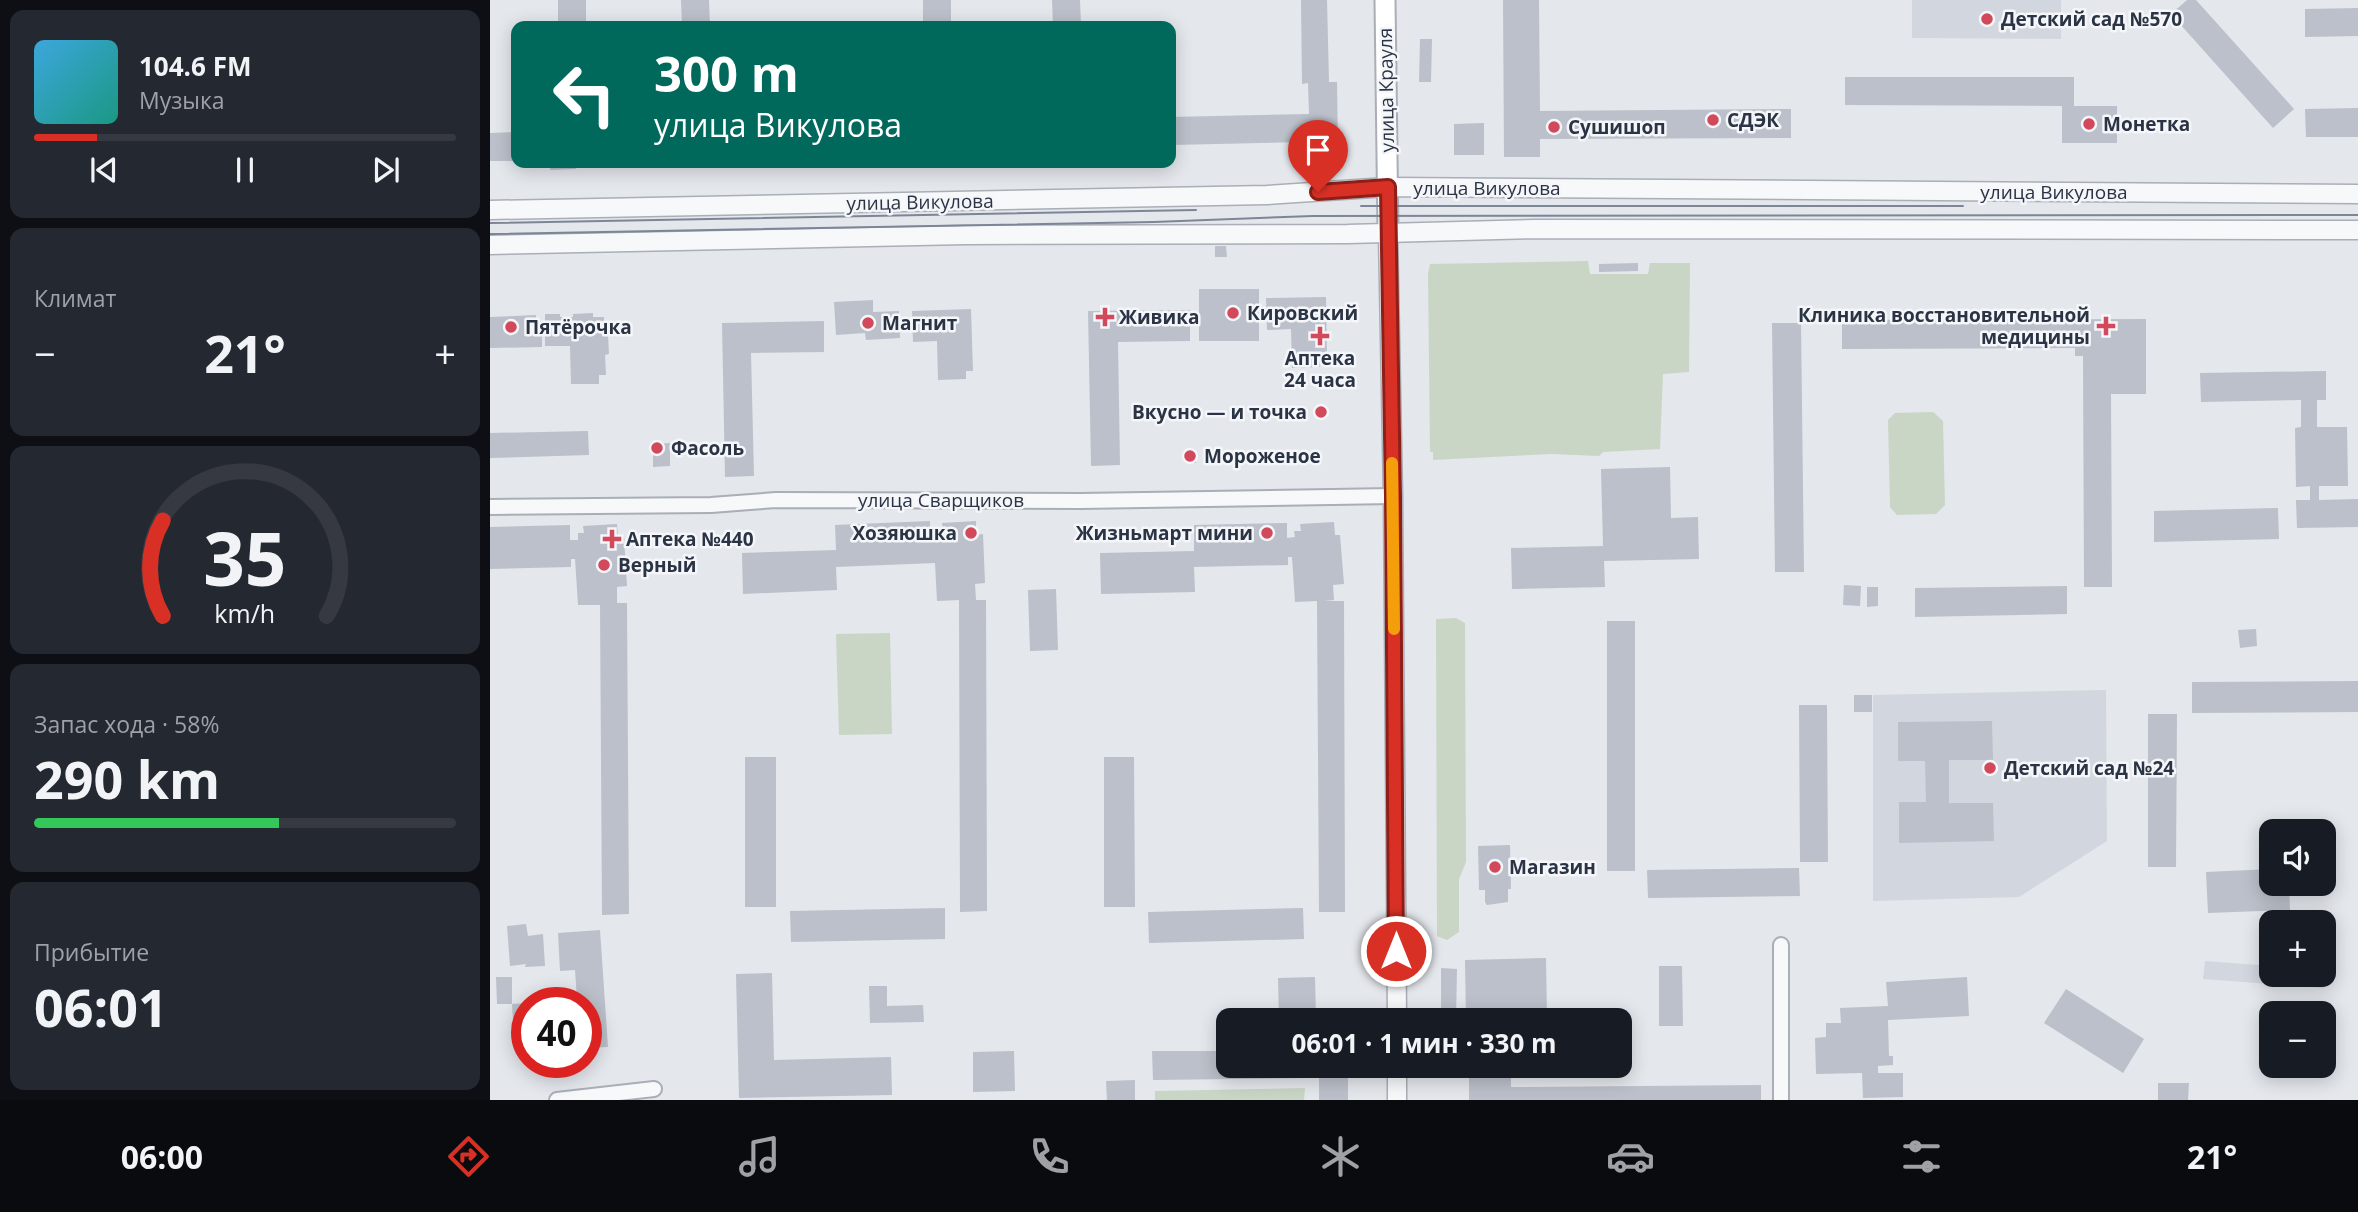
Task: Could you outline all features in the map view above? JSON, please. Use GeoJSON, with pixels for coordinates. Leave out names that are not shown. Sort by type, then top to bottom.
{"type":"FeatureCollection","features":[{"type":"Feature","properties":{"kind":"main road","name":"улица Крауля"},"geometry":{"type":"LineString","coordinates":[[1385,0],[1388,233]]}},
{"type":"Feature","properties":{"kind":"street","name":"улица Викулова"},"geometry":{"type":"LineString","coordinates":[[490,210],[1253,195],[1388,187],[2358,194]]}},
{"type":"Feature","properties":{"kind":"street","name":"улица Викулова"},"geometry":{"type":"LineString","coordinates":[[490,245],[952,235],[1388,233],[1535,229],[2358,230]]}},
{"type":"Feature","properties":{"kind":"street","name":"улица Крауля"},"geometry":{"type":"LineString","coordinates":[[1388,233],[1397,1008]]}},
{"type":"Feature","properties":{"kind":"street","name":"улица Сварщиков"},"geometry":{"type":"LineString","coordinates":[[490,507],[711,505],[788,500],[1080,501],[1393,496]]}},
{"type":"Feature","properties":{"kind":"street"},"geometry":{"type":"LineString","coordinates":[[1780,945],[1781,1100]]}},
{"type":"Feature","properties":{"kind":"street"},"geometry":{"type":"LineString","coordinates":[[1397,1078],[1397,1100]]}},
{"type":"Feature","properties":{"kind":"street"},"geometry":{"type":"LineString","coordinates":[[557,1100],[654,1089]]}},
{"type":"Feature","properties":{"kind":"shaded area","name":"Детский сад №570"},"geometry":{"type":"Polygon","coordinates":[[[1912,0],[2061,0],[2061,39],[1912,38],[1912,0]]]}},
{"type":"Feature","properties":{"kind":"shaded area","name":"Детский сад №24"},"geometry":{"type":"Polygon","coordinates":[[[2106,690],[2107,841],[2019,897],[1873,901],[1873,695],[2106,690]]]}},
{"type":"Feature","properties":{"kind":"shaded area"},"geometry":{"type":"Polygon","coordinates":[[[2205,961],[2259,965],[2259,983],[2203,979],[2205,961]]]}},
{"type":"Feature","properties":{"kind":"green space"},"geometry":{"type":"Polygon","coordinates":[[[1588,261],[1590,274],[1648,274],[1650,263],[1690,263],[1689,372],[1663,374],[1660,449],[1603,452],[1599,456],[1551,454],[1433,460],[1433,452],[1430,452],[1430,264],[1588,261]]]}},
{"type":"Feature","properties":{"kind":"green space"},"geometry":{"type":"Polygon","coordinates":[[[1933,412],[1943,421],[1945,505],[1936,514],[1897,515],[1890,507],[1888,420],[1895,413],[1933,412]]]}},
{"type":"Feature","properties":{"kind":"green space"},"geometry":{"type":"Polygon","coordinates":[[[1456,618],[1465,623],[1466,862],[1459,879],[1459,932],[1447,940],[1437,936],[1436,619],[1456,618]]]}},
{"type":"Feature","properties":{"kind":"green space"},"geometry":{"type":"Polygon","coordinates":[[[890,633],[892,734],[839,735],[836,634],[890,633]]]}},
{"type":"Feature","properties":{"kind":"green space"},"geometry":{"type":"Polygon","coordinates":[[[1305,1088],[1304,1100],[1155,1100],[1155,1091],[1305,1088]]]}},
{"type":"Feature","properties":{"kind":"building"},"geometry":{"type":"Polygon","coordinates":[[[558,0],[586,0],[586,21],[558,21],[558,0]]]}},
{"type":"Feature","properties":{"kind":"building"},"geometry":{"type":"Polygon","coordinates":[[[681,0],[709,0],[710,21],[682,21],[681,0]]]}},
{"type":"Feature","properties":{"kind":"building"},"geometry":{"type":"Polygon","coordinates":[[[923,0],[951,0],[951,21],[923,21],[923,0]]]}},
{"type":"Feature","properties":{"kind":"building"},"geometry":{"type":"Polygon","coordinates":[[[1052,0],[1080,0],[1081,21],[1053,21],[1052,0]]]}},
{"type":"Feature","properties":{"kind":"building"},"geometry":{"type":"Polygon","coordinates":[[[1301,0],[1327,0],[1329,82],[1337,82],[1338,151],[1307,151],[1307,140],[1176,145],[1176,117],[1309,114],[1308,83],[1302,84],[1301,0]]]}},
{"type":"Feature","properties":{"kind":"building"},"geometry":{"type":"Polygon","coordinates":[[[1503,0],[1539,0],[1540,111],[1791,109],[1791,138],[1540,139],[1540,157],[1504,157],[1503,0]]]}},
{"type":"Feature","properties":{"kind":"building"},"geometry":{"type":"Polygon","coordinates":[[[2187,0],[2196,0],[2294,109],[2273,128],[2171,14],[2187,0]]]}},
{"type":"Feature","properties":{"kind":"building"},"geometry":{"type":"Polygon","coordinates":[[[2358,8],[2358,36],[2305,37],[2305,9],[2358,8]]]}},
{"type":"Feature","properties":{"kind":"building"},"geometry":{"type":"Polygon","coordinates":[[[1420,39],[1432,39],[1431,82],[1419,82],[1420,39]]]}},
{"type":"Feature","properties":{"kind":"building"},"geometry":{"type":"Polygon","coordinates":[[[1845,77],[2074,77],[2074,106],[2117,106],[2117,143],[2062,143],[2062,106],[1845,105],[1845,77]]]}},
{"type":"Feature","properties":{"kind":"building"},"geometry":{"type":"Polygon","coordinates":[[[2358,108],[2358,137],[2306,137],[2305,109],[2358,108]]]}},
{"type":"Feature","properties":{"kind":"building"},"geometry":{"type":"Polygon","coordinates":[[[1484,123],[1484,155],[1454,155],[1454,124],[1484,123]]]}},
{"type":"Feature","properties":{"kind":"building"},"geometry":{"type":"Polygon","coordinates":[[[511,132],[511,161],[490,161],[490,133],[511,132]]]}},
{"type":"Feature","properties":{"kind":"building"},"geometry":{"type":"Polygon","coordinates":[[[550,168],[577,168],[575,169],[550,168]]]}},
{"type":"Feature","properties":{"kind":"building"},"geometry":{"type":"Polygon","coordinates":[[[1215,246],[1226,246],[1227,257],[1215,257],[1215,246]]]}},
{"type":"Feature","properties":{"kind":"building"},"geometry":{"type":"Polygon","coordinates":[[[1638,263],[1638,271],[1599,272],[1599,264],[1638,263]]]}},
{"type":"Feature","properties":{"kind":"building"},"geometry":{"type":"Polygon","coordinates":[[[1199,289],[1259,289],[1259,341],[1199,341],[1199,289]]]}},
{"type":"Feature","properties":{"kind":"building"},"geometry":{"type":"Polygon","coordinates":[[[1326,297],[1327,359],[1320,359],[1320,367],[1292,368],[1291,329],[1267,330],[1266,298],[1326,297]]]}},
{"type":"Feature","properties":{"kind":"building","name":"Магнит"},"geometry":{"type":"Polygon","coordinates":[[[873,300],[873,312],[899,311],[900,338],[866,340],[865,333],[836,335],[834,302],[873,300]]]}},
{"type":"Feature","properties":{"kind":"building"},"geometry":{"type":"Polygon","coordinates":[[[971,309],[973,371],[966,371],[966,379],[938,380],[937,341],[913,342],[912,311],[971,309]]]}},
{"type":"Feature","properties":{"kind":"building"},"geometry":{"type":"Polygon","coordinates":[[[1190,310],[1190,341],[1118,342],[1120,465],[1091,466],[1088,311],[1190,310]]]}},
{"type":"Feature","properties":{"kind":"building"},"geometry":{"type":"Polygon","coordinates":[[[593,313],[593,317],[604,317],[605,335],[608,335],[606,375],[599,375],[599,384],[571,384],[570,346],[545,346],[545,314],[573,317],[573,314],[593,313]]]}},
{"type":"Feature","properties":{"kind":"building"},"geometry":{"type":"Polygon","coordinates":[[[536,315],[536,321],[542,321],[542,347],[490,348],[490,317],[536,315]]]}},
{"type":"Feature","properties":{"kind":"building"},"geometry":{"type":"Polygon","coordinates":[[[2146,319],[2146,394],[2111,394],[2112,587],[2084,587],[2083,356],[2075,356],[2075,348],[1842,349],[1842,320],[2146,319]]]}},
{"type":"Feature","properties":{"kind":"building"},"geometry":{"type":"Polygon","coordinates":[[[824,321],[824,352],[751,353],[754,476],[725,477],[722,323],[824,321]]]}},
{"type":"Feature","properties":{"kind":"building"},"geometry":{"type":"Polygon","coordinates":[[[1772,323],[1801,323],[1804,572],[1775,572],[1772,323]]]}},
{"type":"Feature","properties":{"kind":"building"},"geometry":{"type":"Polygon","coordinates":[[[2326,371],[2326,400],[2317,400],[2317,427],[2347,427],[2348,486],[2319,486],[2319,500],[2358,499],[2358,527],[2297,528],[2296,500],[2310,500],[2310,486],[2296,487],[2295,428],[2301,427],[2301,400],[2201,402],[2200,373],[2326,371]]]}},
{"type":"Feature","properties":{"kind":"building"},"geometry":{"type":"Polygon","coordinates":[[[588,431],[589,455],[490,458],[490,433],[588,431]]]}},
{"type":"Feature","properties":{"kind":"building"},"geometry":{"type":"Polygon","coordinates":[[[670,443],[670,466],[653,467],[653,444],[670,443]]]}},
{"type":"Feature","properties":{"kind":"building","name":"Мороженое"},"geometry":{"type":"Polygon","coordinates":[[[1195,449],[1196,463],[1186,463],[1185,450],[1195,449]]]}},
{"type":"Feature","properties":{"kind":"building"},"geometry":{"type":"Polygon","coordinates":[[[1670,467],[1671,518],[1698,517],[1699,559],[1604,561],[1605,587],[1512,589],[1511,548],[1603,546],[1601,469],[1670,467]]]}},
{"type":"Feature","properties":{"kind":"building"},"geometry":{"type":"Polygon","coordinates":[[[2278,508],[2279,539],[2154,542],[2154,511],[2278,508]]]}},
{"type":"Feature","properties":{"kind":"building"},"geometry":{"type":"Polygon","coordinates":[[[930,521],[930,533],[943,532],[942,523],[976,521],[976,535],[983,534],[985,583],[975,584],[976,600],[986,600],[987,911],[960,912],[959,600],[937,601],[935,563],[836,567],[837,590],[743,594],[742,553],[836,550],[835,525],[930,521]]]}},
{"type":"Feature","properties":{"kind":"building"},"geometry":{"type":"Polygon","coordinates":[[[1334,522],[1335,535],[1340,535],[1344,584],[1333,585],[1334,600],[1324,601],[1344,601],[1345,912],[1319,912],[1317,601],[1295,602],[1292,557],[1288,557],[1288,565],[1194,567],[1195,592],[1101,594],[1100,553],[1194,551],[1194,525],[1287,523],[1287,538],[1295,537],[1294,531],[1301,531],[1300,524],[1334,522]]]}},
{"type":"Feature","properties":{"kind":"building"},"geometry":{"type":"Polygon","coordinates":[[[617,524],[618,538],[624,537],[627,586],[617,587],[617,603],[627,603],[629,914],[602,915],[600,605],[578,605],[575,559],[571,559],[571,567],[490,569],[490,527],[570,525],[570,540],[578,540],[578,533],[584,533],[583,526],[617,524]]]}},
{"type":"Feature","properties":{"kind":"building"},"geometry":{"type":"Polygon","coordinates":[[[1844,585],[1861,586],[1860,606],[1843,605],[1844,585]]]}},
{"type":"Feature","properties":{"kind":"building"},"geometry":{"type":"Polygon","coordinates":[[[2067,586],[2067,614],[1915,617],[1915,588],[2067,586]]]}},
{"type":"Feature","properties":{"kind":"building"},"geometry":{"type":"Polygon","coordinates":[[[1867,587],[1878,587],[1878,606],[1867,607],[1867,587]]]}},
{"type":"Feature","properties":{"kind":"building"},"geometry":{"type":"Polygon","coordinates":[[[1056,589],[1058,650],[1030,651],[1028,590],[1056,589]]]}},
{"type":"Feature","properties":{"kind":"building"},"geometry":{"type":"Polygon","coordinates":[[[1607,621],[1635,621],[1635,871],[1607,871],[1607,621]]]}},
{"type":"Feature","properties":{"kind":"building"},"geometry":{"type":"Polygon","coordinates":[[[2256,629],[2257,646],[2240,648],[2238,630],[2256,629]]]}},
{"type":"Feature","properties":{"kind":"building"},"geometry":{"type":"Polygon","coordinates":[[[2358,681],[2358,712],[2192,713],[2192,682],[2358,681]]]}},
{"type":"Feature","properties":{"kind":"building"},"geometry":{"type":"Polygon","coordinates":[[[1854,695],[1872,695],[1872,712],[1854,712],[1854,695]]]}},
{"type":"Feature","properties":{"kind":"building"},"geometry":{"type":"Polygon","coordinates":[[[1799,705],[1827,705],[1828,862],[1800,862],[1799,705]]]}},
{"type":"Feature","properties":{"kind":"building"},"geometry":{"type":"Polygon","coordinates":[[[2148,714],[2177,714],[2176,867],[2148,867],[2148,714]]]}},
{"type":"Feature","properties":{"kind":"building"},"geometry":{"type":"Polygon","coordinates":[[[1992,721],[1993,760],[1949,760],[1949,803],[1993,803],[1994,841],[1899,843],[1899,802],[1926,802],[1925,761],[1898,761],[1898,722],[1992,721]]]}},
{"type":"Feature","properties":{"kind":"building"},"geometry":{"type":"Polygon","coordinates":[[[745,757],[776,757],[776,907],[745,907],[745,757]]]}},
{"type":"Feature","properties":{"kind":"building"},"geometry":{"type":"Polygon","coordinates":[[[1104,757],[1134,757],[1135,907],[1104,907],[1104,757]]]}},
{"type":"Feature","properties":{"kind":"building","name":"Магазин"},"geometry":{"type":"Polygon","coordinates":[[[1510,845],[1511,889],[1508,889],[1508,902],[1487,905],[1485,890],[1479,890],[1478,846],[1510,845]]]}},
{"type":"Feature","properties":{"kind":"building"},"geometry":{"type":"Polygon","coordinates":[[[1799,868],[1800,896],[1648,898],[1647,870],[1799,868]]]}},
{"type":"Feature","properties":{"kind":"building"},"geometry":{"type":"Polygon","coordinates":[[[2259,870],[2259,896],[2289,896],[2290,910],[2208,913],[2206,872],[2259,870]]]}},
{"type":"Feature","properties":{"kind":"building"},"geometry":{"type":"Polygon","coordinates":[[[945,908],[945,939],[791,942],[790,911],[945,908]]]}},
{"type":"Feature","properties":{"kind":"building"},"geometry":{"type":"Polygon","coordinates":[[[1303,908],[1304,939],[1149,943],[1148,912],[1303,908]]]}},
{"type":"Feature","properties":{"kind":"building"},"geometry":{"type":"Polygon","coordinates":[[[526,924],[528,936],[543,934],[545,966],[510,966],[507,926],[526,924]]]}},
{"type":"Feature","properties":{"kind":"building"},"geometry":{"type":"Polygon","coordinates":[[[600,930],[608,1047],[602,1047],[602,987],[576,987],[575,970],[560,971],[558,933],[600,930]]]}},
{"type":"Feature","properties":{"kind":"building"},"geometry":{"type":"Polygon","coordinates":[[[1546,958],[1547,1008],[1466,1008],[1465,960],[1546,958]]]}},
{"type":"Feature","properties":{"kind":"building"},"geometry":{"type":"Polygon","coordinates":[[[1659,966],[1682,966],[1683,1026],[1659,1026],[1659,966]]]}},
{"type":"Feature","properties":{"kind":"building"},"geometry":{"type":"Polygon","coordinates":[[[1441,968],[1457,969],[1456,1008],[1441,1008],[1441,968]]]}},
{"type":"Feature","properties":{"kind":"building"},"geometry":{"type":"Polygon","coordinates":[[[772,973],[774,1060],[891,1057],[892,1095],[739,1098],[736,974],[772,973]]]}},
{"type":"Feature","properties":{"kind":"building"},"geometry":{"type":"Polygon","coordinates":[[[496,977],[512,977],[511,1004],[497,1004],[496,977]]]}},
{"type":"Feature","properties":{"kind":"building"},"geometry":{"type":"Polygon","coordinates":[[[1315,977],[1316,1008],[1279,1008],[1278,978],[1315,977]]]}},
{"type":"Feature","properties":{"kind":"building"},"geometry":{"type":"Polygon","coordinates":[[[1967,977],[1969,1016],[1888,1020],[1889,1056],[1893,1056],[1893,1065],[1878,1066],[1878,1073],[1903,1073],[1903,1097],[1863,1098],[1862,1073],[1816,1074],[1815,1038],[1826,1037],[1826,1023],[1841,1023],[1840,1008],[1888,1006],[1886,982],[1967,977]]]}},
{"type":"Feature","properties":{"kind":"building"},"geometry":{"type":"Polygon","coordinates":[[[869,986],[887,986],[887,1006],[923,1005],[924,1022],[870,1023],[869,986]]]}},
{"type":"Feature","properties":{"kind":"building"},"geometry":{"type":"Polygon","coordinates":[[[2066,989],[2144,1039],[2123,1073],[2044,1023],[2066,989]]]}},
{"type":"Feature","properties":{"kind":"building"},"geometry":{"type":"Polygon","coordinates":[[[1014,1051],[1015,1091],[973,1092],[973,1052],[1014,1051]]]}},
{"type":"Feature","properties":{"kind":"building"},"geometry":{"type":"Polygon","coordinates":[[[1152,1051],[1216,1051],[1216,1078],[1308,1078],[1153,1080],[1152,1051]]]}},
{"type":"Feature","properties":{"kind":"building"},"geometry":{"type":"Polygon","coordinates":[[[1319,1078],[1348,1078],[1348,1100],[1319,1100],[1319,1078]]]}},
{"type":"Feature","properties":{"kind":"building"},"geometry":{"type":"Polygon","coordinates":[[[1469,1078],[1511,1078],[1511,1087],[1761,1085],[1761,1100],[1469,1100],[1469,1078]]]}},
{"type":"Feature","properties":{"kind":"building"},"geometry":{"type":"Polygon","coordinates":[[[1135,1080],[1135,1100],[1107,1100],[1106,1081],[1135,1080]]]}},
{"type":"Feature","properties":{"kind":"building"},"geometry":{"type":"Polygon","coordinates":[[[2158,1083],[2189,1083],[2188,1100],[2158,1100],[2158,1083]]]}},
{"type":"Feature","properties":{"kind":"tram line"},"geometry":{"type":"LineString","coordinates":[[1361,206],[1963,206]]}},
{"type":"Feature","properties":{"kind":"tram line"},"geometry":{"type":"LineString","coordinates":[[490,223],[1196,210]]}},
{"type":"Feature","properties":{"kind":"tram line"},"geometry":{"type":"LineString","coordinates":[[490,234],[1154,222],[1313,216],[2358,215]]}},
{"type":"Feature","properties":{"kind":"slow traffic"},"geometry":{"type":"LineString","coordinates":[[1392,463],[1394,629]]}},
{"type":"Feature","properties":{"kind":"place","name":"Детский сад №570"},"geometry":{"type":"Point","coordinates":[1987,19]}},
{"type":"Feature","properties":{"kind":"place","name":"СДЭК"},"geometry":{"type":"Point","coordinates":[1713,120]}},
{"type":"Feature","properties":{"kind":"place","name":"Монетка"},"geometry":{"type":"Point","coordinates":[2089,124]}},
{"type":"Feature","properties":{"kind":"place","name":"Сушишоп"},"geometry":{"type":"Point","coordinates":[1554,127]}},
{"type":"Feature","properties":{"kind":"place","name":"Кировский"},"geometry":{"type":"Point","coordinates":[1233,313]}},
{"type":"Feature","properties":{"kind":"place","name":"Живика"},"geometry":{"type":"Point","coordinates":[1105,317]}},
{"type":"Feature","properties":{"kind":"place","name":"Магнит"},"geometry":{"type":"Point","coordinates":[868,323]}},
{"type":"Feature","properties":{"kind":"place","name":"Клиника восстановительной медицины"},"geometry":{"type":"Point","coordinates":[2106,326]}},
{"type":"Feature","properties":{"kind":"place","name":"Пятёрочка"},"geometry":{"type":"Point","coordinates":[511,327]}},
{"type":"Feature","properties":{"kind":"place","name":"Аптека 24 часа"},"geometry":{"type":"Point","coordinates":[1320,336]}},
{"type":"Feature","properties":{"kind":"place","name":"Вкусно — и точка"},"geometry":{"type":"Point","coordinates":[1321,412]}},
{"type":"Feature","properties":{"kind":"place","name":"Фасоль"},"geometry":{"type":"Point","coordinates":[657,448]}},
{"type":"Feature","properties":{"kind":"place","name":"Мороженое"},"geometry":{"type":"Point","coordinates":[1190,456]}},
{"type":"Feature","properties":{"kind":"place","name":"Хозяюшка"},"geometry":{"type":"Point","coordinates":[971,533]}},
{"type":"Feature","properties":{"kind":"place","name":"Жизньмарт мини"},"geometry":{"type":"Point","coordinates":[1267,533]}},
{"type":"Feature","properties":{"kind":"place","name":"Аптека №440"},"geometry":{"type":"Point","coordinates":[612,539]}},
{"type":"Feature","properties":{"kind":"place","name":"Верный"},"geometry":{"type":"Point","coordinates":[604,565]}},
{"type":"Feature","properties":{"kind":"place","name":"Детский сад №24"},"geometry":{"type":"Point","coordinates":[1990,768]}},
{"type":"Feature","properties":{"kind":"place","name":"Магазин"},"geometry":{"type":"Point","coordinates":[1495,867]}},
{"type":"Feature","properties":{"kind":"route"},"geometry":{"type":"LineString","coordinates":[[1318,192],[1388,187],[1396,951]]}}]}
